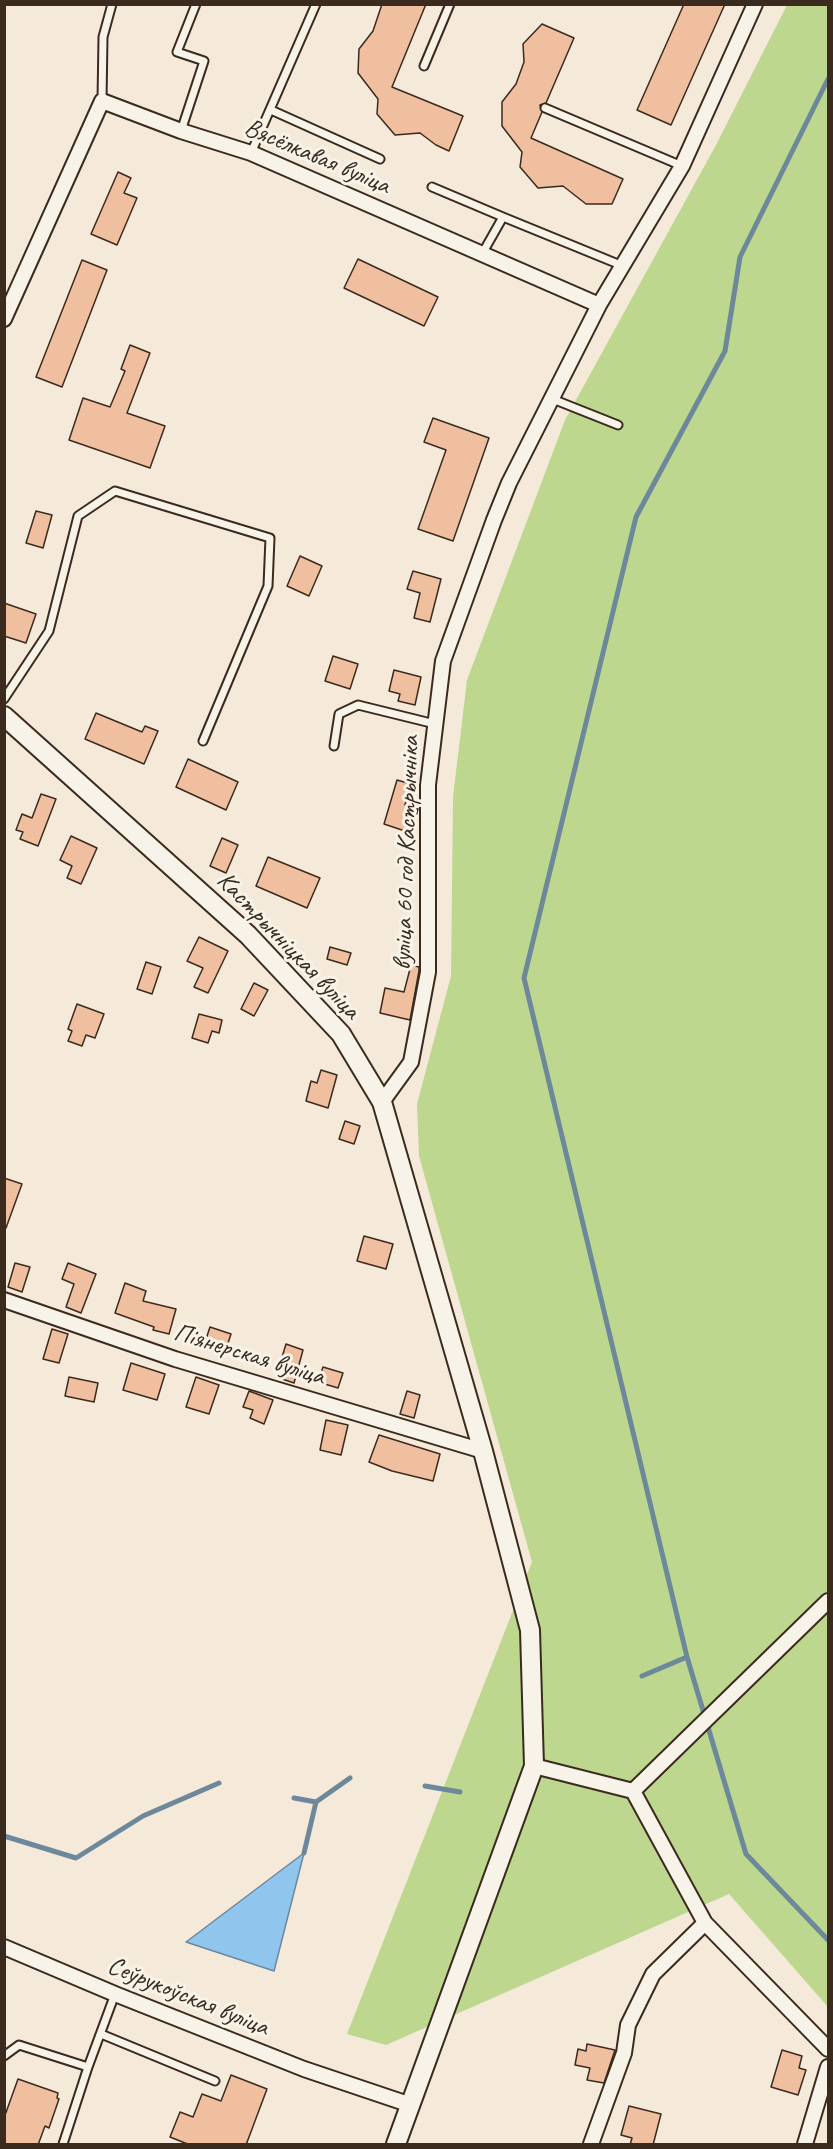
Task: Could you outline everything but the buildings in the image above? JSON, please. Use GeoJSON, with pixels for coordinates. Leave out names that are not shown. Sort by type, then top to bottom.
{"type":"FeatureCollection","features":[{"type":"Feature","properties":{"kind":"street","name":"вуліца 60 год Кастрычніка"},"geometry":{"type":"LineString","coordinates":[[382,1102],[411,1062],[429,972],[428,784],[443,661],[509,483],[599,305],[682,166],[755,4]]}},
{"type":"Feature","properties":{"kind":"street","name":"Вясёлкавая вуліца"},"geometry":{"type":"LineString","coordinates":[[102,101],[181,131],[251,153],[599,305]]}},
{"type":"Feature","properties":{"kind":"street"},"geometry":{"type":"LineString","coordinates":[[4,319],[102,101]]}},
{"type":"Feature","properties":{"kind":"street","name":"Кастрычніцкая вуліца"},"geometry":{"type":"LineString","coordinates":[[4,717],[248,935],[341,1034],[382,1102],[483,1450],[530,1630],[534,1766]]}},
{"type":"Feature","properties":{"kind":"street","name":"Піянерская вуліца"},"geometry":{"type":"LineString","coordinates":[[4,1300],[175,1359],[483,1450]]}},
{"type":"Feature","properties":{"kind":"street"},"geometry":{"type":"LineString","coordinates":[[633,1791],[828,1601]]}},
{"type":"Feature","properties":{"kind":"street"},"geometry":{"type":"LineString","coordinates":[[396,2145],[534,1766],[633,1791],[705,1923],[828,2049]]}},
{"type":"Feature","properties":{"kind":"street"},"geometry":{"type":"LineString","coordinates":[[591,2145],[624,2054],[628,2025],[653,1974],[705,1923]]}},
{"type":"Feature","properties":{"kind":"street","name":"Сеўрукоўская вуліца"},"geometry":{"type":"LineString","coordinates":[[4,1947],[304,2069],[411,2105]]}},
{"type":"Feature","properties":{"kind":"street"},"geometry":{"type":"LineString","coordinates":[[805,2145],[828,2067]]}},
{"type":"Feature","properties":{"kind":"lane"},"geometry":{"type":"LineString","coordinates":[[102,101],[103,37],[112,4]]}},
{"type":"Feature","properties":{"kind":"lane"},"geometry":{"type":"LineString","coordinates":[[181,131],[204,61],[177,52],[196,4]]}},
{"type":"Feature","properties":{"kind":"lane"},"geometry":{"type":"LineString","coordinates":[[251,153],[316,4]]}},
{"type":"Feature","properties":{"kind":"lane"},"geometry":{"type":"LineString","coordinates":[[424,66],[450,4]]}},
{"type":"Feature","properties":{"kind":"lane"},"geometry":{"type":"LineString","coordinates":[[545,108],[682,166]]}},
{"type":"Feature","properties":{"kind":"lane"},"geometry":{"type":"LineString","coordinates":[[271,110],[380,159]]}},
{"type":"Feature","properties":{"kind":"lane"},"geometry":{"type":"LineString","coordinates":[[432,187],[623,266]]}},
{"type":"Feature","properties":{"kind":"lane"},"geometry":{"type":"LineString","coordinates":[[482,254],[502,217]]}},
{"type":"Feature","properties":{"kind":"lane"},"geometry":{"type":"LineString","coordinates":[[550,398],[618,425]]}},
{"type":"Feature","properties":{"kind":"lane"},"geometry":{"type":"LineString","coordinates":[[4,699],[49,631],[78,516],[115,491],[270,538],[268,586],[203,741]]}},
{"type":"Feature","properties":{"kind":"lane"},"geometry":{"type":"LineString","coordinates":[[334,746],[339,714],[358,705],[435,724]]}},
{"type":"Feature","properties":{"kind":"lane"},"geometry":{"type":"LineString","coordinates":[[63,2145],[115,1994]]}},
{"type":"Feature","properties":{"kind":"lane"},"geometry":{"type":"LineString","coordinates":[[101,2034],[215,2081]]}},
{"type":"Feature","properties":{"kind":"lane"},"geometry":{"type":"LineString","coordinates":[[4,2056],[18,2045],[88,2067]]}},
{"type":"Feature","properties":{"kind":"green space"},"geometry":{"type":"Polygon","coordinates":[[[787,5],[828,5],[828,2007],[729,1894],[386,2045],[347,2034],[532,1562],[419,1156],[417,1104],[451,976],[453,797],[467,680],[565,420],[716,145],[787,5]]]}},
{"type":"Feature","properties":{"kind":"water"},"geometry":{"type":"Polygon","coordinates":[[[304,1853],[274,1971],[186,1942],[304,1853]]]}},
{"type":"Feature","properties":{"kind":"waterway"},"geometry":{"type":"LineString","coordinates":[[828,79],[740,257],[725,351],[636,517],[524,978],[687,1657],[746,1854],[828,1940]]}},
{"type":"Feature","properties":{"kind":"waterway"},"geometry":{"type":"LineString","coordinates":[[642,1676],[687,1657]]}},
{"type":"Feature","properties":{"kind":"waterway"},"geometry":{"type":"LineString","coordinates":[[304,1853],[316,1802],[350,1778]]}},
{"type":"Feature","properties":{"kind":"waterway"},"geometry":{"type":"LineString","coordinates":[[4,1836],[76,1858],[143,1816],[219,1783]]}},
{"type":"Feature","properties":{"kind":"waterway"},"geometry":{"type":"LineString","coordinates":[[425,1786],[460,1792]]}},
{"type":"Feature","properties":{"kind":"waterway"},"geometry":{"type":"LineString","coordinates":[[294,1798],[316,1802]]}}]}
